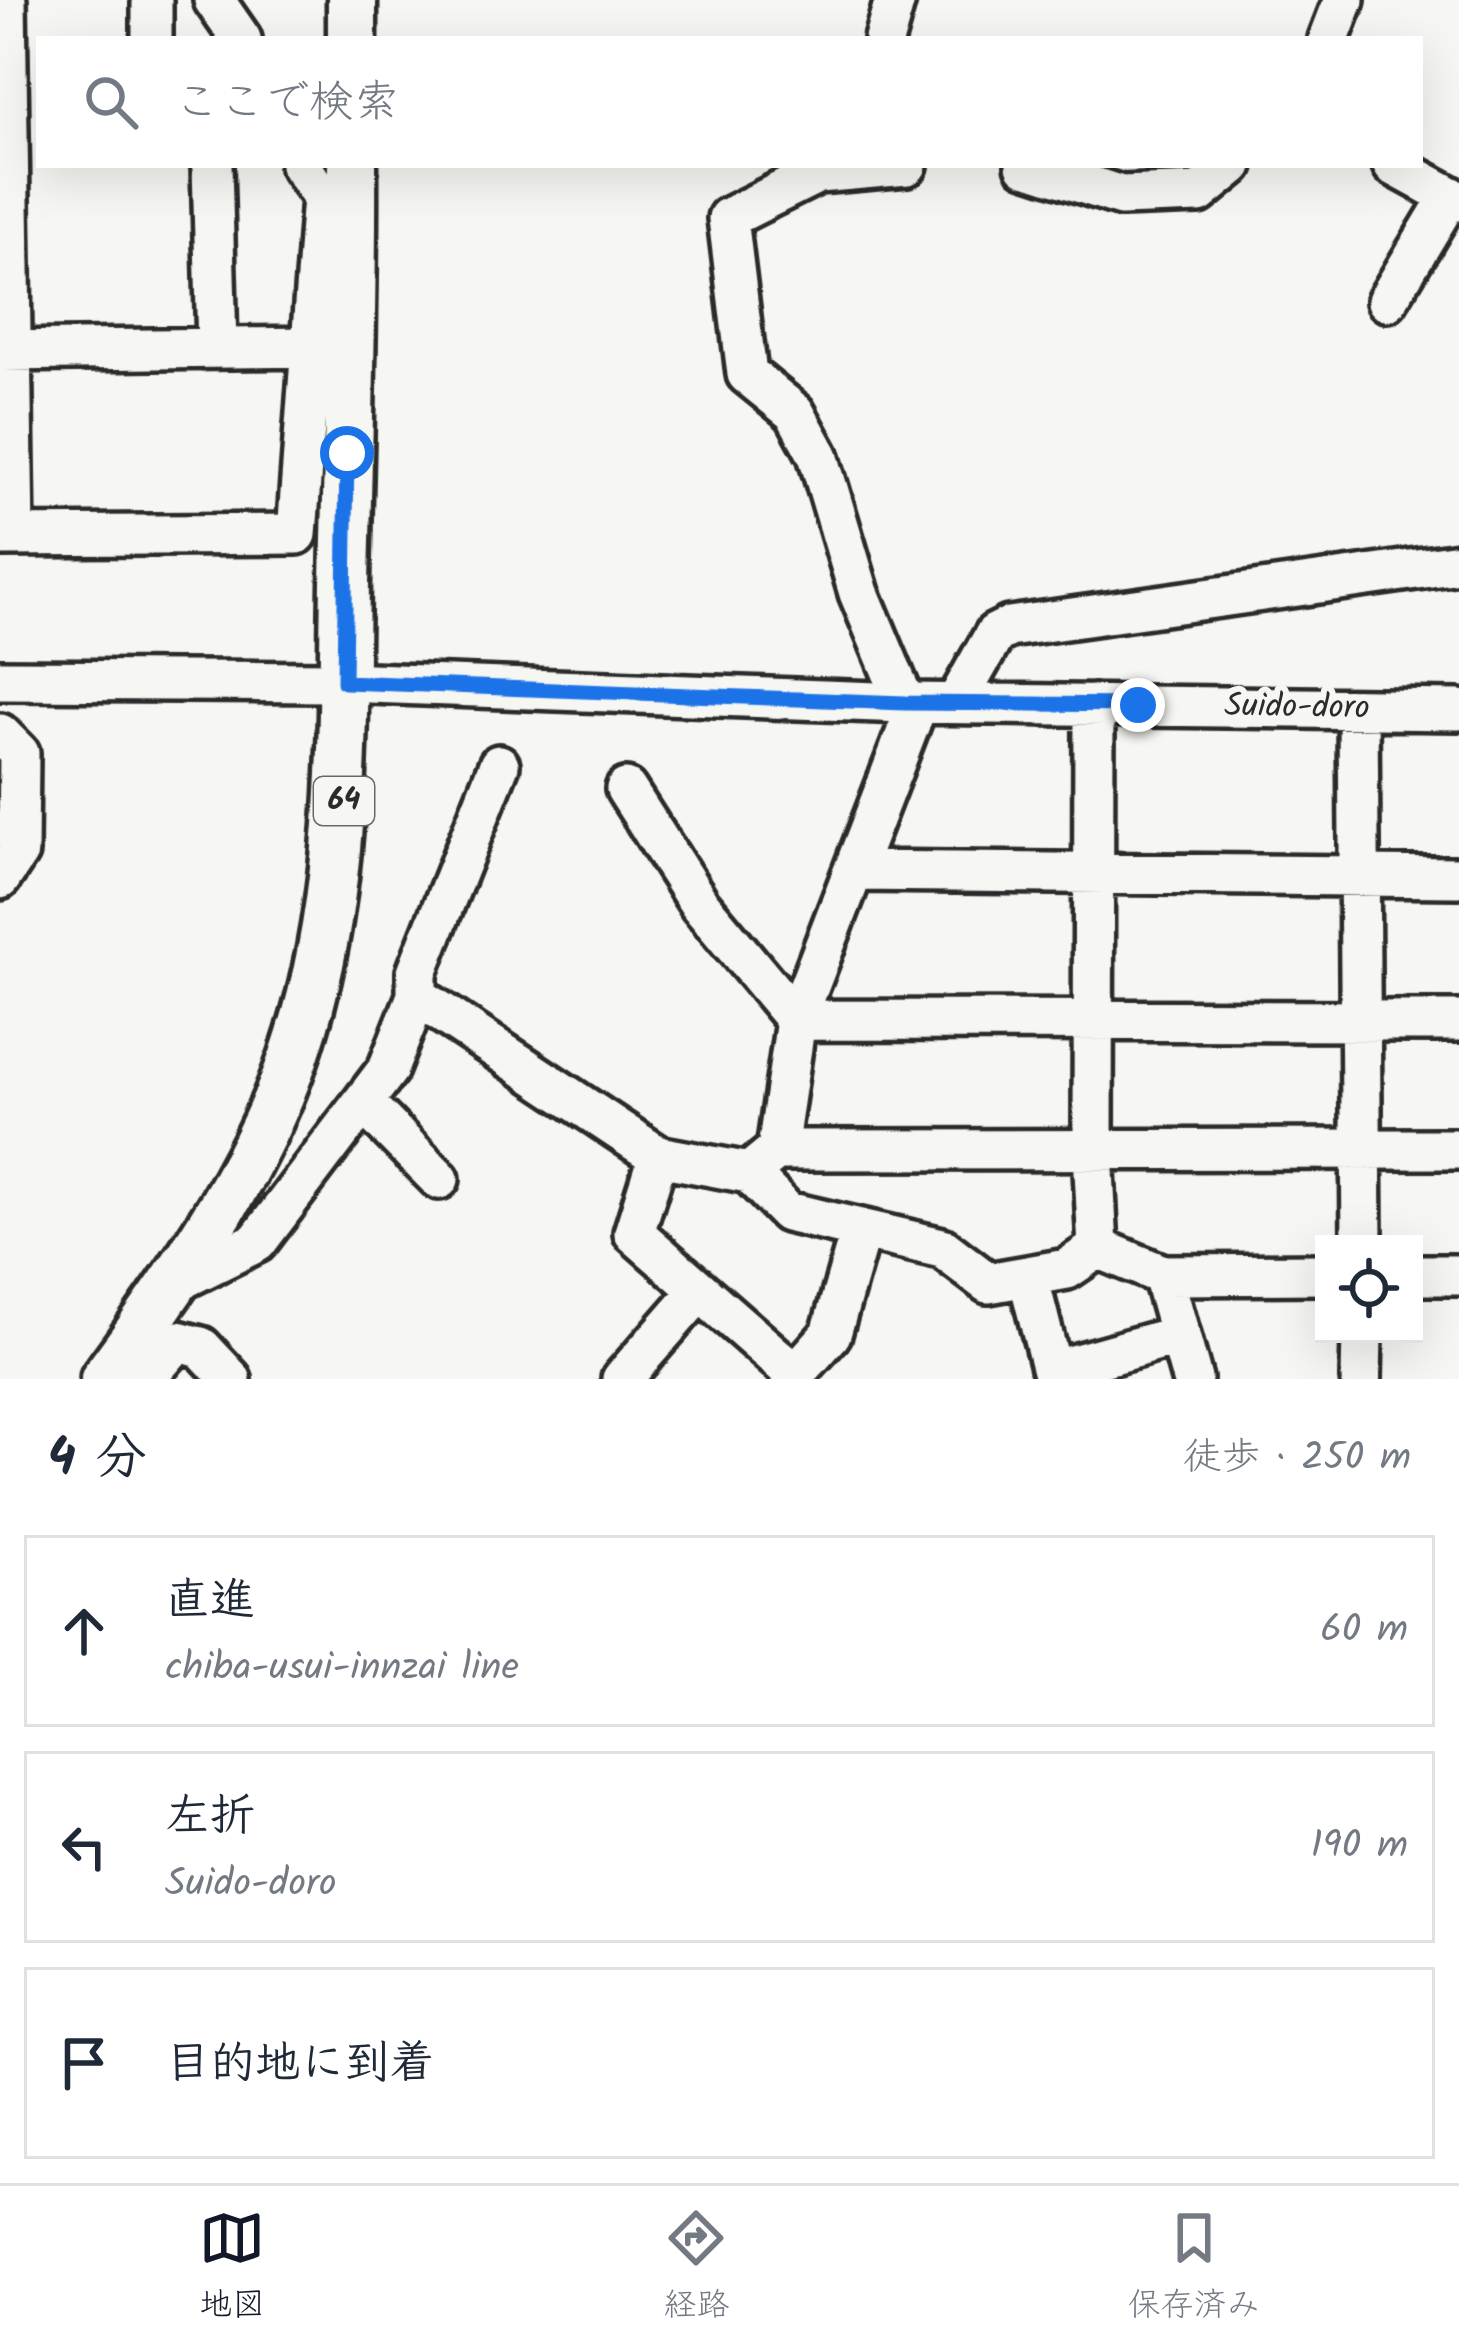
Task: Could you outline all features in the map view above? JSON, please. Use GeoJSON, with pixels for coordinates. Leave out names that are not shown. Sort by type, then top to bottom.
{"type":"FeatureCollection","features":[{"type":"Feature","properties":{"kind":"main road"},"geometry":{"type":"LineString","coordinates":[[352,0],[352,36]]}},
{"type":"Feature","properties":{"kind":"main road","name":"64"},"geometry":{"type":"LineString","coordinates":[[105,1379],[238,1179],[271,1115],[309,1004],[343,821],[352,168]]}},
{"type":"Feature","properties":{"kind":"street"},"geometry":{"type":"LineString","coordinates":[[7,0],[15,103],[7,536],[297,533],[322,197],[302,168]]}},
{"type":"Feature","properties":{"kind":"street"},"geometry":{"type":"LineString","coordinates":[[152,0],[152,36]]}},
{"type":"Feature","properties":{"kind":"street"},"geometry":{"type":"LineString","coordinates":[[214,0],[239,36]]}},
{"type":"Feature","properties":{"kind":"street"},"geometry":{"type":"LineString","coordinates":[[885,36],[895,0]]}},
{"type":"Feature","properties":{"kind":"street"},"geometry":{"type":"LineString","coordinates":[[1330,36],[1344,0]]}},
{"type":"Feature","properties":{"kind":"street"},"geometry":{"type":"LineString","coordinates":[[212,168],[217,348]]}},
{"type":"Feature","properties":{"kind":"street"},"geometry":{"type":"LineString","coordinates":[[1036,168],[1120,196],[1199,193],[1229,168]]}},
{"type":"Feature","properties":{"kind":"street"},"geometry":{"type":"LineString","coordinates":[[1388,301],[1454,198],[1399,168]]}},
{"type":"Feature","properties":{"kind":"street"},"geometry":{"type":"LineString","coordinates":[[822,169],[728,218],[747,374],[795,413],[818,455],[859,593],[927,703]]}},
{"type":"Feature","properties":{"kind":"street"},"geometry":{"type":"LineString","coordinates":[[7,351],[309,347]]}},
{"type":"Feature","properties":{"kind":"street"},"geometry":{"type":"LineString","coordinates":[[1098,1248],[1067,1269],[988,1283],[942,1247],[788,1212],[763,1161],[796,1020],[927,703],[995,634],[1010,627],[1459,563]]}},
{"type":"Feature","properties":{"kind":"street","name":"Suido-doro"},"geometry":{"type":"LineString","coordinates":[[0,680],[344,682],[927,703],[1459,710]]}},
{"type":"Feature","properties":{"kind":"street"},"geometry":{"type":"LineString","coordinates":[[1094,705],[1093,1150],[1098,1248]]}},
{"type":"Feature","properties":{"kind":"street"},"geometry":{"type":"LineString","coordinates":[[1358,709],[1362,1235]]}},
{"type":"Feature","properties":{"kind":"street"},"geometry":{"type":"LineString","coordinates":[[0,734],[19,754],[18,852],[0,880]]}},
{"type":"Feature","properties":{"kind":"street"},"geometry":{"type":"LineString","coordinates":[[170,1285],[257,1242],[388,1069],[417,996],[417,972],[499,765]]}},
{"type":"Feature","properties":{"kind":"street"},"geometry":{"type":"LineString","coordinates":[[626,789],[700,905],[796,1020]]}},
{"type":"Feature","properties":{"kind":"street"},"geometry":{"type":"LineString","coordinates":[[854,871],[1459,877]]}},
{"type":"Feature","properties":{"kind":"street"},"geometry":{"type":"LineString","coordinates":[[417,996],[658,1156],[763,1161],[1093,1150],[1459,1149]]}},
{"type":"Feature","properties":{"kind":"street"},"geometry":{"type":"LineString","coordinates":[[796,1020],[1459,1021]]}},
{"type":"Feature","properties":{"kind":"street"},"geometry":{"type":"LineString","coordinates":[[363,1102],[440,1179]]}},
{"type":"Feature","properties":{"kind":"street"},"geometry":{"type":"LineString","coordinates":[[658,1156],[634,1233],[793,1376],[831,1334],[861,1229]]}},
{"type":"Feature","properties":{"kind":"street"},"geometry":{"type":"LineString","coordinates":[[1098,1248],[1163,1275],[1315,1274]]}},
{"type":"Feature","properties":{"kind":"street"},"geometry":{"type":"LineString","coordinates":[[1163,1275],[1192,1379]]}},
{"type":"Feature","properties":{"kind":"street"},"geometry":{"type":"LineString","coordinates":[[1423,1275],[1459,1275]]}},
{"type":"Feature","properties":{"kind":"street"},"geometry":{"type":"LineString","coordinates":[[1028,1276],[1052,1371],[1180,1335]]}},
{"type":"Feature","properties":{"kind":"street"},"geometry":{"type":"LineString","coordinates":[[622,1379],[699,1291]]}},
{"type":"Feature","properties":{"kind":"street"},"geometry":{"type":"LineString","coordinates":[[146,1379],[178,1342],[201,1347],[231,1379]]}},
{"type":"Feature","properties":{"kind":"street"},"geometry":{"type":"LineString","coordinates":[[1361,1379],[1362,1343]]}},
{"type":"Feature","properties":{"kind":"route"},"geometry":{"type":"LineString","coordinates":[[347,453],[344,682],[905,703],[1138,705]]}}]}
